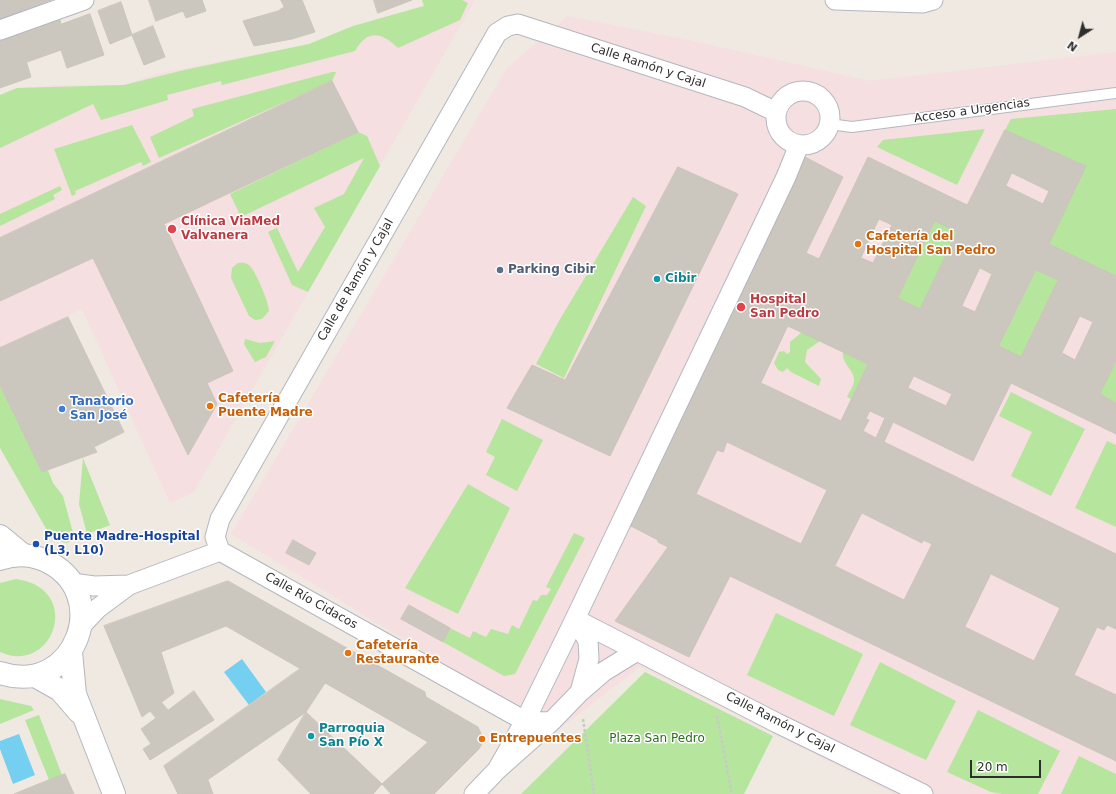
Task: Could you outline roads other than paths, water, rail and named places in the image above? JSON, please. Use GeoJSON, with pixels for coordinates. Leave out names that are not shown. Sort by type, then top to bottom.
{"type":"FeatureCollection","features":[{"type":"Feature","properties":{"kind":"street"},"geometry":{"type":"LineString","coordinates":[[0,30],[84,0]]}},
{"type":"Feature","properties":{"kind":"street"},"geometry":{"type":"LineString","coordinates":[[835,0],[922,3],[933,0]]}},
{"type":"Feature","properties":{"kind":"street","name":"Calle Ramón y Cajal"},"geometry":{"type":"LineString","coordinates":[[518,24],[745,97],[776,112]]}},
{"type":"Feature","properties":{"kind":"street","name":"Calle de Ramón y Cajal"},"geometry":{"type":"LineString","coordinates":[[220,551],[215,537],[220,518],[487,50],[498,33],[508,26],[518,24]]}},
{"type":"Feature","properties":{"kind":"street"},"geometry":{"type":"LineString","coordinates":[[800,92],[808,92],[823,101],[827,108],[829,124],[821,138],[807,145],[799,145],[790,142],[783,137],[776,121],[776,112],[785,98],[800,92]]}},
{"type":"Feature","properties":{"kind":"street"},"geometry":{"type":"LineString","coordinates":[[497,770],[525,721],[575,619],[786,177],[799,145]]}},
{"type":"Feature","properties":{"kind":"street"},"geometry":{"type":"LineString","coordinates":[[0,536],[23,555]]}},
{"type":"Feature","properties":{"kind":"street"},"geometry":{"type":"LineString","coordinates":[[81,626],[98,608],[129,585],[162,571],[220,551]]}},
{"type":"Feature","properties":{"kind":"street","name":"Calle Río Cidacos"},"geometry":{"type":"LineString","coordinates":[[220,551],[525,721],[551,722]]}},
{"type":"Feature","properties":{"kind":"street"},"geometry":{"type":"LineString","coordinates":[[0,559],[8,556],[23,555],[38,558],[51,563],[63,572],[72,583],[78,596],[82,611],[78,639],[71,652],[52,669],[44,674],[35,676],[18,677],[0,673]]}},
{"type":"Feature","properties":{"kind":"street"},"geometry":{"type":"LineString","coordinates":[[72,583],[94,586],[129,585]]}},
{"type":"Feature","properties":{"kind":"street"},"geometry":{"type":"LineString","coordinates":[[575,619],[588,641],[588,659],[580,692]]}},
{"type":"Feature","properties":{"kind":"street","name":"Calle Ramón y Cajal"},"geometry":{"type":"LineString","coordinates":[[575,619],[923,794]]}},
{"type":"Feature","properties":{"kind":"street"},"geometry":{"type":"LineString","coordinates":[[474,794],[497,770],[551,722],[580,692],[603,672],[637,651]]}},
{"type":"Feature","properties":{"kind":"street"},"geometry":{"type":"LineString","coordinates":[[71,652],[75,694],[114,794]]}},
{"type":"Feature","properties":{"kind":"street"},"geometry":{"type":"LineString","coordinates":[[35,676],[60,690],[72,702],[84,720]]}},
{"type":"Feature","properties":{"kind":"lane","name":"Acceso a Urgencias"},"geometry":{"type":"LineString","coordinates":[[829,124],[852,127],[1116,93]]}},
{"type":"Feature","properties":{"kind":"water"},"geometry":{"type":"Polygon","coordinates":[[[242,659],[266,692],[249,705],[224,672],[242,659]]]}},
{"type":"Feature","properties":{"kind":"water"},"geometry":{"type":"Polygon","coordinates":[[[19,734],[35,775],[13,784],[0,749],[0,741],[19,734]]]}},
{"type":"Feature","properties":{"kind":"place","name":"Clínica ViaMed Valvanera"},"geometry":{"type":"Point","coordinates":[172,229]}},
{"type":"Feature","properties":{"kind":"place","name":"Cafetería del Hospital San Pedro"},"geometry":{"type":"Point","coordinates":[858,244]}},
{"type":"Feature","properties":{"kind":"place","name":"Parking Cibir"},"geometry":{"type":"Point","coordinates":[500,270]}},
{"type":"Feature","properties":{"kind":"place","name":"Cibir"},"geometry":{"type":"Point","coordinates":[657,279]}},
{"type":"Feature","properties":{"kind":"place","name":"Hospital San Pedro"},"geometry":{"type":"Point","coordinates":[741,307]}},
{"type":"Feature","properties":{"kind":"place","name":"Cafetería Puente Madre"},"geometry":{"type":"Point","coordinates":[210,406]}},
{"type":"Feature","properties":{"kind":"place","name":"Tanatorio San José"},"geometry":{"type":"Point","coordinates":[62,409]}},
{"type":"Feature","properties":{"kind":"place","name":"Puente Madre-Hospital (L3, L10)"},"geometry":{"type":"Point","coordinates":[36,544]}},
{"type":"Feature","properties":{"kind":"place","name":"Cafetería Restaurante"},"geometry":{"type":"Point","coordinates":[348,653]}},
{"type":"Feature","properties":{"kind":"place","name":"Parroquia San Pío X"},"geometry":{"type":"Point","coordinates":[311,736]}},
{"type":"Feature","properties":{"kind":"place","name":"Entrepuentes"},"geometry":{"type":"Point","coordinates":[482,739]}},
{"type":"Feature","properties":{"kind":"park label","name":"Plaza San Pedro"},"geometry":{"type":"Point","coordinates":[657,739]}}]}
